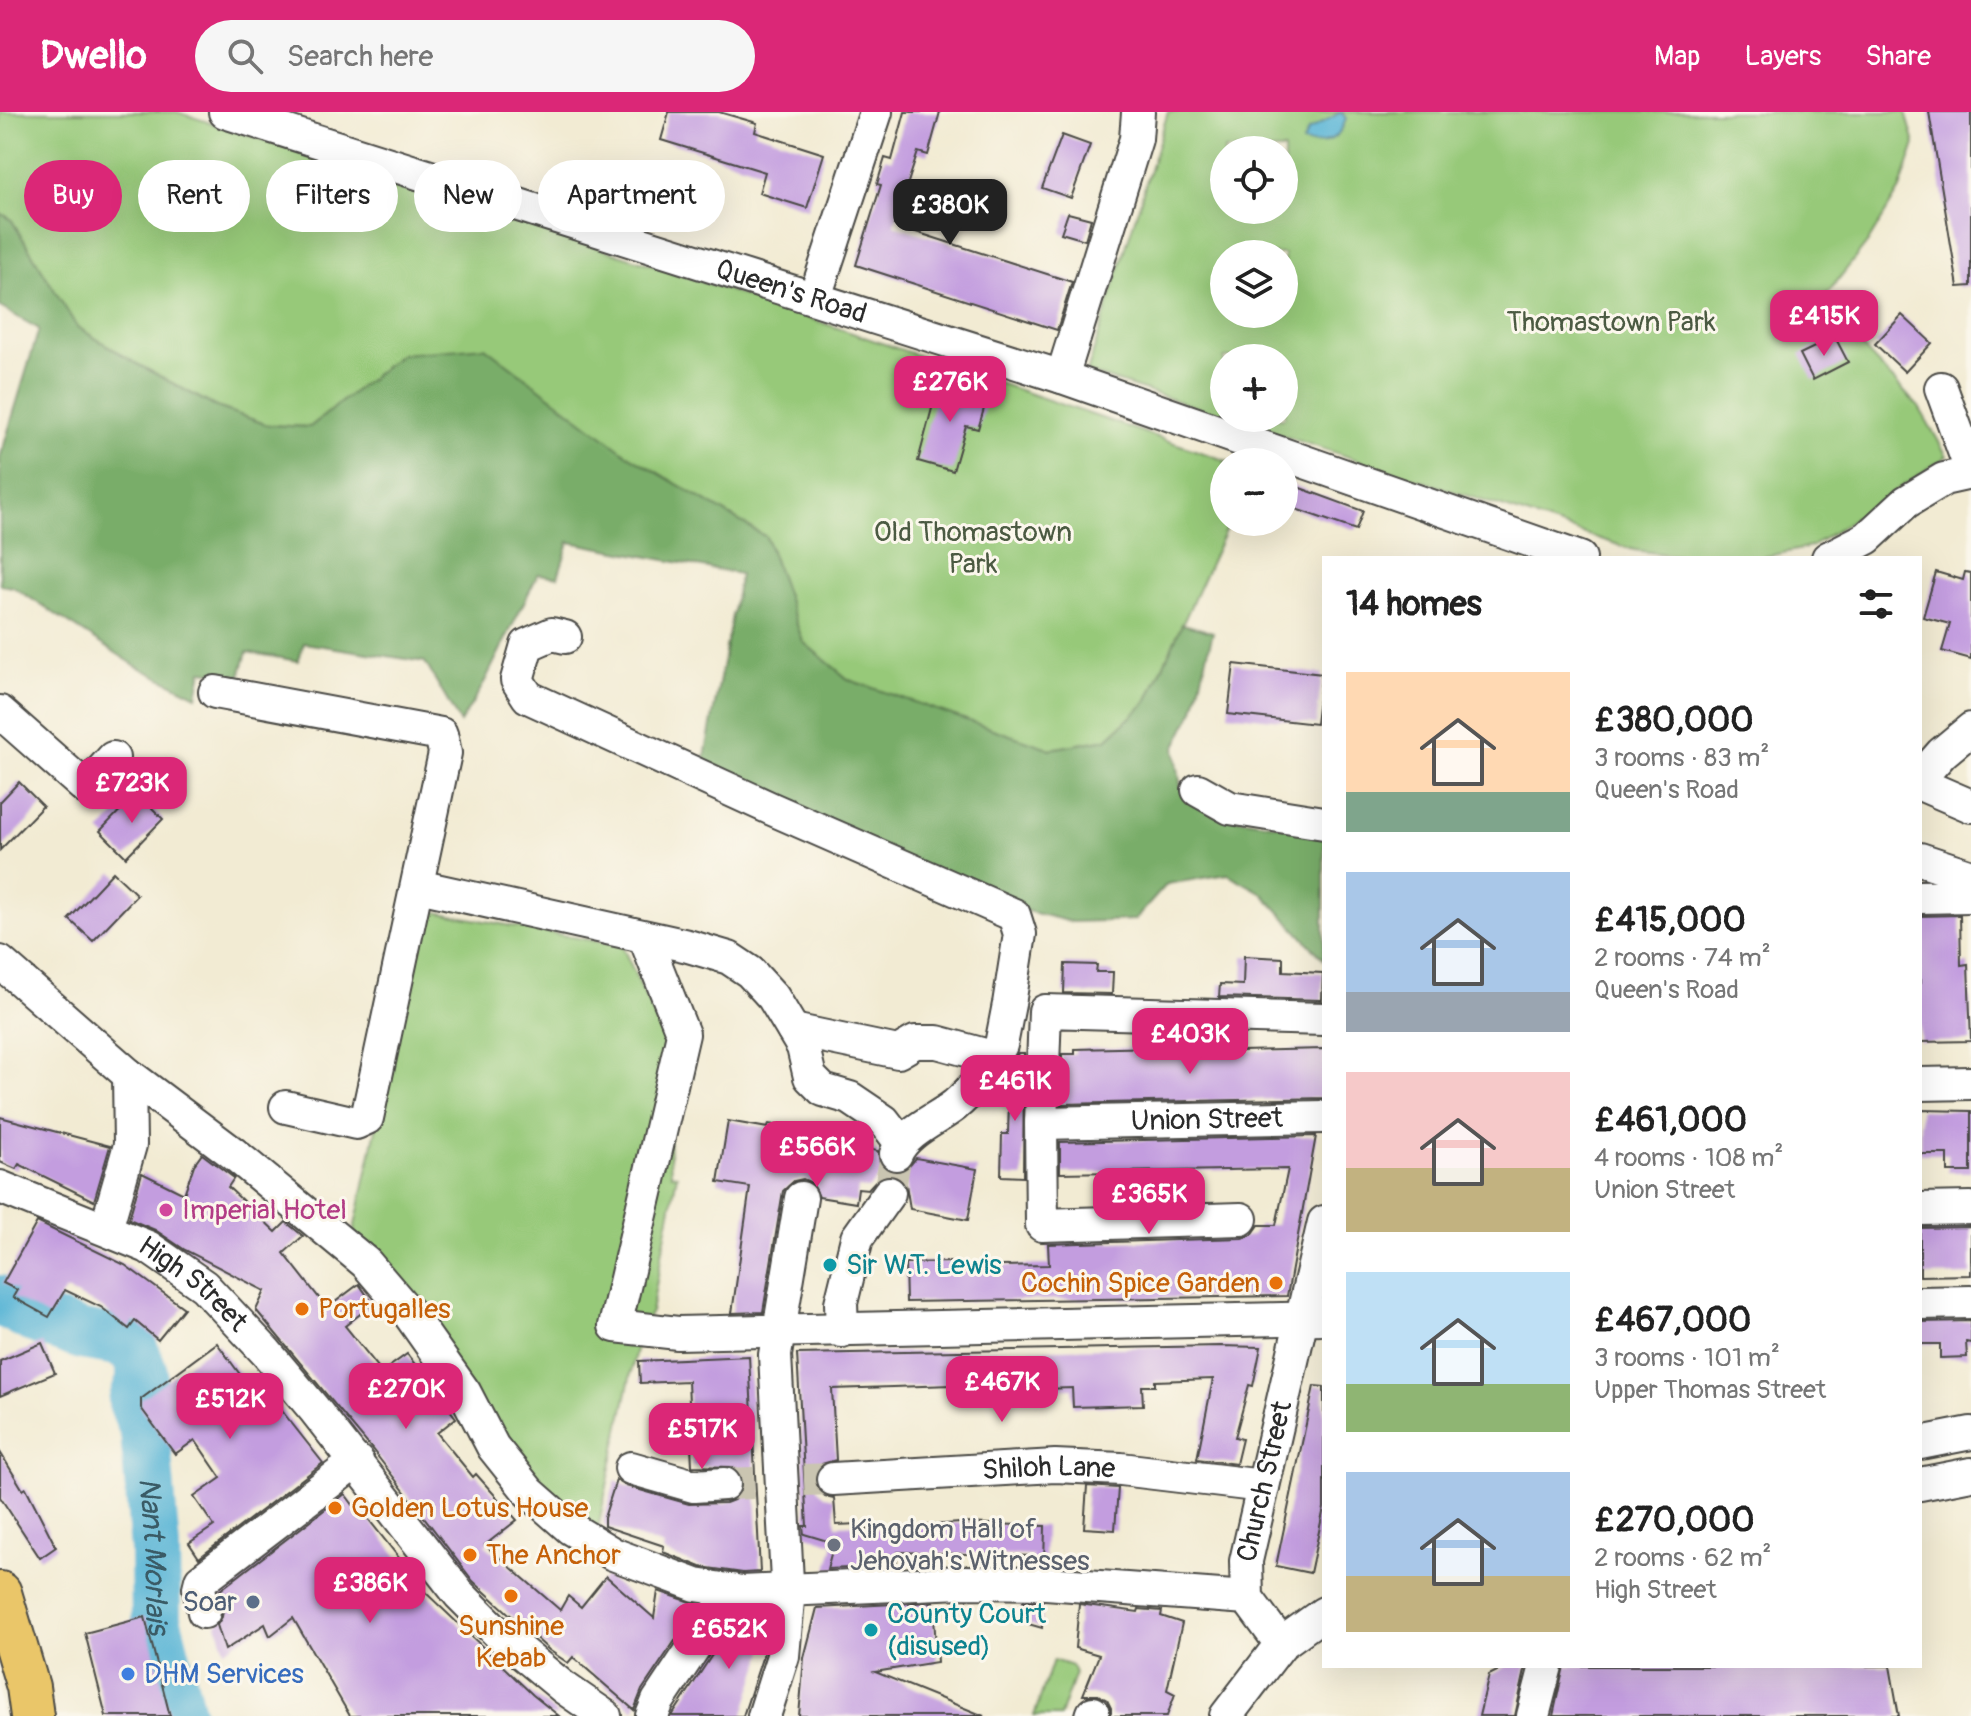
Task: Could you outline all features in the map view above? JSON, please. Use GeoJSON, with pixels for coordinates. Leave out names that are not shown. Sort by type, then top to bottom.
{"type":"FeatureCollection","features":[{"type":"Feature","properties":{"kind":"main road"},"geometry":{"type":"LineString","coordinates":[[0,1593],[28,1687],[32,1716]]}},
{"type":"Feature","properties":{"kind":"street","name":"Queen's Road"},"geometry":{"type":"LineString","coordinates":[[225,112],[1062,377],[1574,556]]}},
{"type":"Feature","properties":{"kind":"street"},"geometry":{"type":"LineString","coordinates":[[815,297],[876,112]]}},
{"type":"Feature","properties":{"kind":"street"},"geometry":{"type":"LineString","coordinates":[[1062,377],[1136,139],[1138,112]]}},
{"type":"Feature","properties":{"kind":"street"},"geometry":{"type":"LineString","coordinates":[[1832,556],[1867,538],[1906,502],[1944,479],[1971,471],[1941,388]]}},
{"type":"Feature","properties":{"kind":"street"},"geometry":{"type":"LineString","coordinates":[[418,886],[688,946],[729,958],[750,972],[773,997],[803,1047],[810,1077],[823,1090],[850,1098],[884,1121],[899,1148],[957,1103],[987,1072],[1001,1045],[1009,1004],[1020,934],[1014,915],[528,697],[517,680],[527,645],[552,634],[565,637]]}},
{"type":"Feature","properties":{"kind":"street"},"geometry":{"type":"LineString","coordinates":[[215,692],[441,734],[445,753],[367,1118],[356,1123],[286,1107]]}},
{"type":"Feature","properties":{"kind":"street"},"geometry":{"type":"LineString","coordinates":[[0,712],[86,788],[113,758]]}},
{"type":"Feature","properties":{"kind":"street"},"geometry":{"type":"LineString","coordinates":[[1922,776],[1942,753],[1971,729]]}},
{"type":"Feature","properties":{"kind":"street"},"geometry":{"type":"LineString","coordinates":[[1922,785],[1971,806]]}},
{"type":"Feature","properties":{"kind":"street"},"geometry":{"type":"LineString","coordinates":[[1198,790],[1230,808],[1322,823]]}},
{"type":"Feature","properties":{"kind":"street"},"geometry":{"type":"LineString","coordinates":[[1922,860],[1971,876]]}},
{"type":"Feature","properties":{"kind":"street"},"geometry":{"type":"LineString","coordinates":[[1922,897],[1971,896]]}},
{"type":"Feature","properties":{"kind":"street"},"geometry":{"type":"LineString","coordinates":[[645,938],[683,1034],[615,1326],[678,1333],[1313,1319]]}},
{"type":"Feature","properties":{"kind":"street"},"geometry":{"type":"LineString","coordinates":[[0,962],[129,1075],[234,1154],[366,1263],[407,1311],[465,1393],[493,1447],[529,1492],[570,1528],[613,1554],[696,1585],[732,1590],[990,1582],[1046,1583],[1247,1598]]}},
{"type":"Feature","properties":{"kind":"street"},"geometry":{"type":"LineString","coordinates":[[1241,1219],[1042,1225],[1041,1123],[1045,1011],[1322,1019]]}},
{"type":"Feature","properties":{"kind":"street"},"geometry":{"type":"LineString","coordinates":[[793,1030],[898,1052],[915,1042],[937,1042],[985,1055],[987,1072]]}},
{"type":"Feature","properties":{"kind":"street"},"geometry":{"type":"LineString","coordinates":[[106,1229],[130,1145],[129,1075]]}},
{"type":"Feature","properties":{"kind":"street"},"geometry":{"type":"LineString","coordinates":[[1922,1084],[1971,1083]]}},
{"type":"Feature","properties":{"kind":"street","name":"Union Street"},"geometry":{"type":"LineString","coordinates":[[1041,1123],[1322,1117]]}},
{"type":"Feature","properties":{"kind":"street","name":"High Street"},"geometry":{"type":"LineString","coordinates":[[0,1187],[148,1247],[204,1286],[266,1352],[357,1461],[459,1594],[499,1634],[563,1687],[605,1716]]}},
{"type":"Feature","properties":{"kind":"street"},"geometry":{"type":"LineString","coordinates":[[842,1331],[841,1303],[857,1238],[889,1193]]}},
{"type":"Feature","properties":{"kind":"street"},"geometry":{"type":"LineString","coordinates":[[764,1716],[783,1656],[787,1590],[779,1481],[775,1355],[801,1198]]}},
{"type":"Feature","properties":{"kind":"street"},"geometry":{"type":"LineString","coordinates":[[1922,1209],[1971,1208]]}},
{"type":"Feature","properties":{"kind":"street","name":"Church Street"},"geometry":{"type":"LineString","coordinates":[[1281,1644],[1247,1598],[1246,1561],[1263,1486],[1313,1319],[1322,1240]]}},
{"type":"Feature","properties":{"kind":"street"},"geometry":{"type":"LineString","coordinates":[[1922,1303],[1971,1302]]}},
{"type":"Feature","properties":{"kind":"street"},"geometry":{"type":"LineString","coordinates":[[1922,1443],[1971,1433]]}},
{"type":"Feature","properties":{"kind":"street"},"geometry":{"type":"LineString","coordinates":[[204,1612],[199,1588],[201,1580],[357,1461]]}},
{"type":"Feature","properties":{"kind":"street","name":"Shiloh Lane"},"geometry":{"type":"LineString","coordinates":[[631,1468],[694,1486],[1055,1466],[1121,1469],[1263,1486]]}},
{"type":"Feature","properties":{"kind":"street"},"geometry":{"type":"LineString","coordinates":[[1922,1484],[1971,1474]]}},
{"type":"Feature","properties":{"kind":"street"},"geometry":{"type":"LineString","coordinates":[[652,1716],[658,1701],[732,1590]]}},
{"type":"Feature","properties":{"kind":"street"},"geometry":{"type":"LineString","coordinates":[[1226,1716],[1281,1644],[1322,1614]]}},
{"type":"Feature","properties":{"kind":"street"},"geometry":{"type":"LineString","coordinates":[[1533,1716],[1545,1668]]}},
{"type":"Feature","properties":{"kind":"green space","name":"Old Thomastown Park"},"geometry":{"type":"Polygon","coordinates":[[[0,112],[177,112],[326,160],[266,160],[266,232],[398,232],[398,183],[414,188],[414,232],[522,232],[522,223],[538,228],[538,232],[550,232],[668,270],[1210,455],[1210,536],[1223,536],[1147,702],[1107,739],[1051,749],[849,680],[803,642],[766,537],[628,455],[401,354],[310,427],[268,425],[214,406],[76,326],[11,219],[0,213],[0,112]]]}},
{"type":"Feature","properties":{"kind":"green space","name":"Thomastown Park"},"geometry":{"type":"Polygon","coordinates":[[[1168,112],[1906,112],[1915,144],[1900,189],[1870,239],[1820,303],[1919,407],[1947,456],[1811,547],[1768,556],[1680,556],[1634,550],[1272,432],[1298,432],[1298,344],[1210,344],[1210,412],[1087,372],[1168,112]]]}},
{"type":"Feature","properties":{"kind":"green space"},"geometry":{"type":"Polygon","coordinates":[[[0,213],[11,219],[77,327],[214,406],[268,425],[310,427],[401,354],[485,347],[628,455],[766,537],[803,642],[849,680],[1051,749],[1107,739],[1147,702],[1182,624],[1213,632],[1194,710],[1175,748],[1181,788],[1214,815],[1322,832],[1322,958],[1262,893],[1228,874],[1167,884],[1135,920],[1072,922],[1014,908],[703,767],[740,574],[569,542],[558,577],[538,574],[482,687],[460,723],[425,662],[304,643],[298,661],[247,652],[240,676],[202,671],[197,696],[136,666],[13,587],[0,585],[0,458],[39,329],[0,307],[0,213]]]}},
{"type":"Feature","properties":{"kind":"green space"},"geometry":{"type":"Polygon","coordinates":[[[424,910],[622,946],[663,1034],[671,1174],[677,1175],[651,1312],[640,1330],[596,1538],[532,1487],[352,1239],[424,910]]]}},
{"type":"Feature","properties":{"kind":"green space"},"geometry":{"type":"Polygon","coordinates":[[[1053,1660],[1072,1666],[1075,1673],[1060,1716],[1034,1716],[1053,1660]]]}},
{"type":"Feature","properties":{"kind":"water"},"geometry":{"type":"Polygon","coordinates":[[[1341,112],[1346,118],[1344,125],[1330,140],[1303,142],[1308,131],[1341,112]]]}},
{"type":"Feature","properties":{"kind":"building"},"geometry":{"type":"Polygon","coordinates":[[[669,112],[719,112],[757,123],[755,132],[824,154],[807,208],[759,193],[765,172],[661,140],[669,112]]]}},
{"type":"Feature","properties":{"kind":"building"},"geometry":{"type":"Polygon","coordinates":[[[905,112],[940,112],[928,155],[918,152],[894,225],[1072,282],[1057,330],[856,265],[881,185],[877,184],[885,158],[892,160],[905,112]]]}},
{"type":"Feature","properties":{"kind":"building"},"geometry":{"type":"Polygon","coordinates":[[[1929,112],[1971,112],[1971,286],[1958,287],[1929,112]]]}},
{"type":"Feature","properties":{"kind":"building"},"geometry":{"type":"Polygon","coordinates":[[[1062,135],[1090,145],[1071,198],[1042,188],[1062,135]]]}},
{"type":"Feature","properties":{"kind":"building"},"geometry":{"type":"Polygon","coordinates":[[[1068,213],[1091,219],[1085,240],[1061,233],[1068,213]]]}},
{"type":"Feature","properties":{"kind":"building"},"geometry":{"type":"Polygon","coordinates":[[[1902,315],[1932,343],[1905,372],[1875,344],[1902,315]]]}},
{"type":"Feature","properties":{"kind":"building"},"geometry":{"type":"Polygon","coordinates":[[[1835,337],[1848,362],[1813,380],[1800,354],[1835,337]]]}},
{"type":"Feature","properties":{"kind":"building"},"geometry":{"type":"Polygon","coordinates":[[[939,382],[988,395],[978,429],[966,426],[953,471],[918,461],[939,382]]]}},
{"type":"Feature","properties":{"kind":"building"},"geometry":{"type":"Polygon","coordinates":[[[1298,487],[1363,511],[1356,530],[1298,510],[1298,487]]]}},
{"type":"Feature","properties":{"kind":"building"},"geometry":{"type":"Polygon","coordinates":[[[1936,572],[1963,580],[1965,572],[1971,573],[1971,659],[1942,651],[1950,624],[1923,617],[1936,572]]]}},
{"type":"Feature","properties":{"kind":"building"},"geometry":{"type":"Polygon","coordinates":[[[1234,664],[1322,674],[1316,724],[1228,714],[1234,664]]]}},
{"type":"Feature","properties":{"kind":"building"},"geometry":{"type":"Polygon","coordinates":[[[19,782],[43,806],[0,850],[0,802],[19,782]]]}},
{"type":"Feature","properties":{"kind":"building"},"geometry":{"type":"Polygon","coordinates":[[[137,793],[163,819],[126,857],[100,831],[137,793]]]}},
{"type":"Feature","properties":{"kind":"building"},"geometry":{"type":"Polygon","coordinates":[[[113,872],[137,895],[93,941],[69,919],[113,872]]]}},
{"type":"Feature","properties":{"kind":"building"},"geometry":{"type":"Polygon","coordinates":[[[1960,915],[1961,965],[1968,964],[1971,1041],[1922,1042],[1922,916],[1960,915]]]}},
{"type":"Feature","properties":{"kind":"building"},"geometry":{"type":"Polygon","coordinates":[[[1244,956],[1283,958],[1283,971],[1322,973],[1322,1000],[1219,997],[1220,984],[1243,985],[1244,956]]]}},
{"type":"Feature","properties":{"kind":"building"},"geometry":{"type":"Polygon","coordinates":[[[1065,964],[1097,965],[1096,972],[1113,972],[1112,994],[1064,993],[1065,964]]]}},
{"type":"Feature","properties":{"kind":"building"},"geometry":{"type":"Polygon","coordinates":[[[1160,1047],[1160,1053],[1322,1049],[1322,1098],[1061,1104],[1062,1054],[1075,1054],[1075,1049],[1160,1047]]]}},
{"type":"Feature","properties":{"kind":"building"},"geometry":{"type":"Polygon","coordinates":[[[1018,1053],[1024,1053],[1023,1177],[1001,1176],[1002,1134],[1008,1134],[1010,1069],[1018,1053]]]}},
{"type":"Feature","properties":{"kind":"building"},"geometry":{"type":"Polygon","coordinates":[[[1922,1110],[1971,1111],[1971,1172],[1948,1172],[1948,1154],[1922,1154],[1922,1110]]]}},
{"type":"Feature","properties":{"kind":"building"},"geometry":{"type":"Polygon","coordinates":[[[0,1117],[110,1146],[94,1201],[19,1164],[16,1169],[0,1162],[0,1117]]]}},
{"type":"Feature","properties":{"kind":"building"},"geometry":{"type":"Polygon","coordinates":[[[728,1121],[768,1128],[769,1124],[802,1129],[801,1138],[878,1151],[880,1164],[887,1171],[895,1173],[906,1170],[916,1158],[977,1169],[968,1220],[910,1209],[906,1184],[892,1174],[880,1176],[868,1189],[858,1188],[856,1203],[819,1197],[812,1183],[803,1179],[794,1181],[783,1191],[763,1312],[732,1313],[750,1187],[718,1182],[728,1121]]]}},
{"type":"Feature","properties":{"kind":"building"},"geometry":{"type":"Polygon","coordinates":[[[1316,1136],[1287,1296],[906,1302],[905,1263],[950,1262],[950,1267],[1049,1265],[1048,1244],[1242,1238],[1252,1235],[1259,1225],[1276,1225],[1288,1169],[1060,1173],[1060,1142],[1316,1136]]]}},
{"type":"Feature","properties":{"kind":"building"},"geometry":{"type":"Polygon","coordinates":[[[202,1154],[234,1178],[228,1187],[276,1232],[286,1222],[303,1236],[284,1253],[327,1308],[359,1284],[373,1304],[345,1326],[382,1372],[407,1354],[456,1418],[437,1433],[473,1477],[476,1474],[517,1520],[485,1545],[560,1610],[568,1596],[581,1607],[606,1576],[654,1618],[658,1591],[699,1605],[642,1690],[634,1710],[573,1657],[568,1663],[549,1650],[473,1581],[372,1449],[256,1310],[265,1291],[185,1250],[155,1230],[129,1219],[142,1173],[184,1194],[194,1165],[202,1154]]]}},
{"type":"Feature","properties":{"kind":"building"},"geometry":{"type":"Polygon","coordinates":[[[37,1222],[125,1265],[184,1308],[158,1340],[135,1321],[129,1329],[101,1307],[65,1290],[49,1317],[13,1297],[17,1290],[3,1283],[37,1222]]]}},
{"type":"Feature","properties":{"kind":"building"},"geometry":{"type":"Polygon","coordinates":[[[1971,1227],[1971,1275],[1922,1276],[1922,1228],[1971,1227]]]}},
{"type":"Feature","properties":{"kind":"building"},"geometry":{"type":"Polygon","coordinates":[[[1971,1321],[1971,1343],[1966,1342],[1967,1357],[1940,1358],[1940,1344],[1922,1344],[1922,1322],[1971,1321]]]}},
{"type":"Feature","properties":{"kind":"building"},"geometry":{"type":"Polygon","coordinates":[[[42,1343],[55,1373],[0,1396],[0,1361],[42,1343]]]}},
{"type":"Feature","properties":{"kind":"building"},"geometry":{"type":"Polygon","coordinates":[[[217,1343],[253,1392],[266,1382],[270,1386],[264,1388],[323,1463],[199,1558],[189,1543],[214,1526],[194,1497],[221,1478],[195,1440],[175,1454],[141,1408],[141,1399],[217,1343]]]}},
{"type":"Feature","properties":{"kind":"building"},"geometry":{"type":"Polygon","coordinates":[[[1261,1347],[1253,1386],[1249,1385],[1235,1437],[1242,1439],[1236,1464],[1197,1459],[1213,1379],[1155,1381],[1155,1386],[1142,1386],[1143,1405],[1073,1407],[1072,1388],[983,1391],[983,1384],[832,1389],[836,1460],[822,1464],[814,1479],[818,1490],[834,1498],[836,1525],[860,1524],[860,1530],[960,1523],[1045,1526],[1044,1564],[1031,1564],[1033,1556],[898,1552],[896,1566],[827,1569],[834,1543],[804,1534],[803,1526],[807,1526],[797,1354],[1261,1347]]]}},
{"type":"Feature","properties":{"kind":"building"},"geometry":{"type":"Polygon","coordinates":[[[749,1356],[760,1572],[743,1573],[701,1567],[663,1552],[664,1546],[604,1526],[616,1480],[626,1486],[689,1504],[726,1503],[741,1493],[743,1482],[733,1467],[692,1466],[688,1381],[640,1383],[639,1361],[749,1356]]]}},
{"type":"Feature","properties":{"kind":"building"},"geometry":{"type":"Polygon","coordinates":[[[1314,1386],[1322,1387],[1322,1517],[1310,1573],[1276,1566],[1314,1386]]]}},
{"type":"Feature","properties":{"kind":"building"},"geometry":{"type":"Polygon","coordinates":[[[0,1452],[23,1490],[26,1488],[56,1547],[40,1558],[0,1497],[0,1452]]]}},
{"type":"Feature","properties":{"kind":"building"},"geometry":{"type":"Polygon","coordinates":[[[1087,1486],[1118,1488],[1115,1530],[1084,1528],[1087,1486]]]}},
{"type":"Feature","properties":{"kind":"building"},"geometry":{"type":"Polygon","coordinates":[[[345,1494],[407,1568],[404,1572],[559,1716],[350,1716],[293,1618],[270,1636],[265,1624],[225,1650],[217,1625],[223,1609],[219,1591],[345,1494]]]}},
{"type":"Feature","properties":{"kind":"building"},"geometry":{"type":"Polygon","coordinates":[[[933,1602],[937,1662],[875,1672],[984,1716],[799,1716],[804,1658],[817,1608],[933,1602]]]}},
{"type":"Feature","properties":{"kind":"building"},"geometry":{"type":"Polygon","coordinates":[[[1023,1602],[1042,1602],[1042,1628],[1018,1621],[1023,1602]]]}},
{"type":"Feature","properties":{"kind":"building"},"geometry":{"type":"Polygon","coordinates":[[[1079,1604],[1138,1612],[1139,1609],[1162,1611],[1161,1616],[1182,1623],[1167,1690],[1175,1694],[1167,1716],[1111,1716],[1107,1700],[1098,1695],[1083,1695],[1099,1655],[1075,1648],[1079,1604]]]}},
{"type":"Feature","properties":{"kind":"building"},"geometry":{"type":"Polygon","coordinates":[[[764,1610],[764,1652],[743,1716],[672,1716],[741,1611],[764,1610]]]}},
{"type":"Feature","properties":{"kind":"building","name":"DHM Services"},"geometry":{"type":"Polygon","coordinates":[[[145,1617],[170,1716],[106,1716],[85,1633],[145,1617]]]}},
{"type":"Feature","properties":{"kind":"building"},"geometry":{"type":"Polygon","coordinates":[[[1503,1668],[1526,1668],[1515,1716],[1479,1716],[1489,1675],[1503,1668]]]}},
{"type":"Feature","properties":{"kind":"building"},"geometry":{"type":"Polygon","coordinates":[[[1564,1668],[1890,1668],[1899,1716],[1553,1716],[1564,1668]]]}},
{"type":"Feature","properties":{"kind":"waterway","name":"Nant Morlais"},"geometry":{"type":"LineString","coordinates":[[0,1300],[33,1318],[82,1335],[118,1341],[134,1351],[143,1373],[133,1402],[145,1432],[155,1549],[156,1619],[181,1716]]}},
{"type":"Feature","properties":{"kind":"tunnel"},"geometry":{"type":"LineString","coordinates":[[889,1193],[896,1154]]}},
{"type":"Feature","properties":{"kind":"tunnel"},"geometry":{"type":"LineString","coordinates":[[804,1480],[833,1479]]}},
{"type":"Feature","properties":{"kind":"tunnel"},"geometry":{"type":"LineString","coordinates":[[724,1484],[754,1483]]}},
{"type":"Feature","properties":{"kind":"place","name":"Imperial Hotel"},"geometry":{"type":"Point","coordinates":[166,1210]}},
{"type":"Feature","properties":{"kind":"place","name":"Sir W.T. Lewis"},"geometry":{"type":"Point","coordinates":[830,1265]}},
{"type":"Feature","properties":{"kind":"place","name":"Cochin Spice Garden"},"geometry":{"type":"Point","coordinates":[1276,1283]}},
{"type":"Feature","properties":{"kind":"place","name":"Portugalles"},"geometry":{"type":"Point","coordinates":[302,1309]}},
{"type":"Feature","properties":{"kind":"place","name":"Golden Lotus House"},"geometry":{"type":"Point","coordinates":[335,1508]}},
{"type":"Feature","properties":{"kind":"place","name":"Kingdom Hall of Jehovah's Witnesses"},"geometry":{"type":"Point","coordinates":[834,1545]}},
{"type":"Feature","properties":{"kind":"place","name":"The Anchor"},"geometry":{"type":"Point","coordinates":[470,1555]}},
{"type":"Feature","properties":{"kind":"place","name":"Sunshine Kebab"},"geometry":{"type":"Point","coordinates":[511,1596]}},
{"type":"Feature","properties":{"kind":"place","name":"Soar"},"geometry":{"type":"Point","coordinates":[253,1602]}},
{"type":"Feature","properties":{"kind":"place","name":"County Court (disused)"},"geometry":{"type":"Point","coordinates":[871,1630]}},
{"type":"Feature","properties":{"kind":"place","name":"DHM Services"},"geometry":{"type":"Point","coordinates":[128,1674]}}]}
